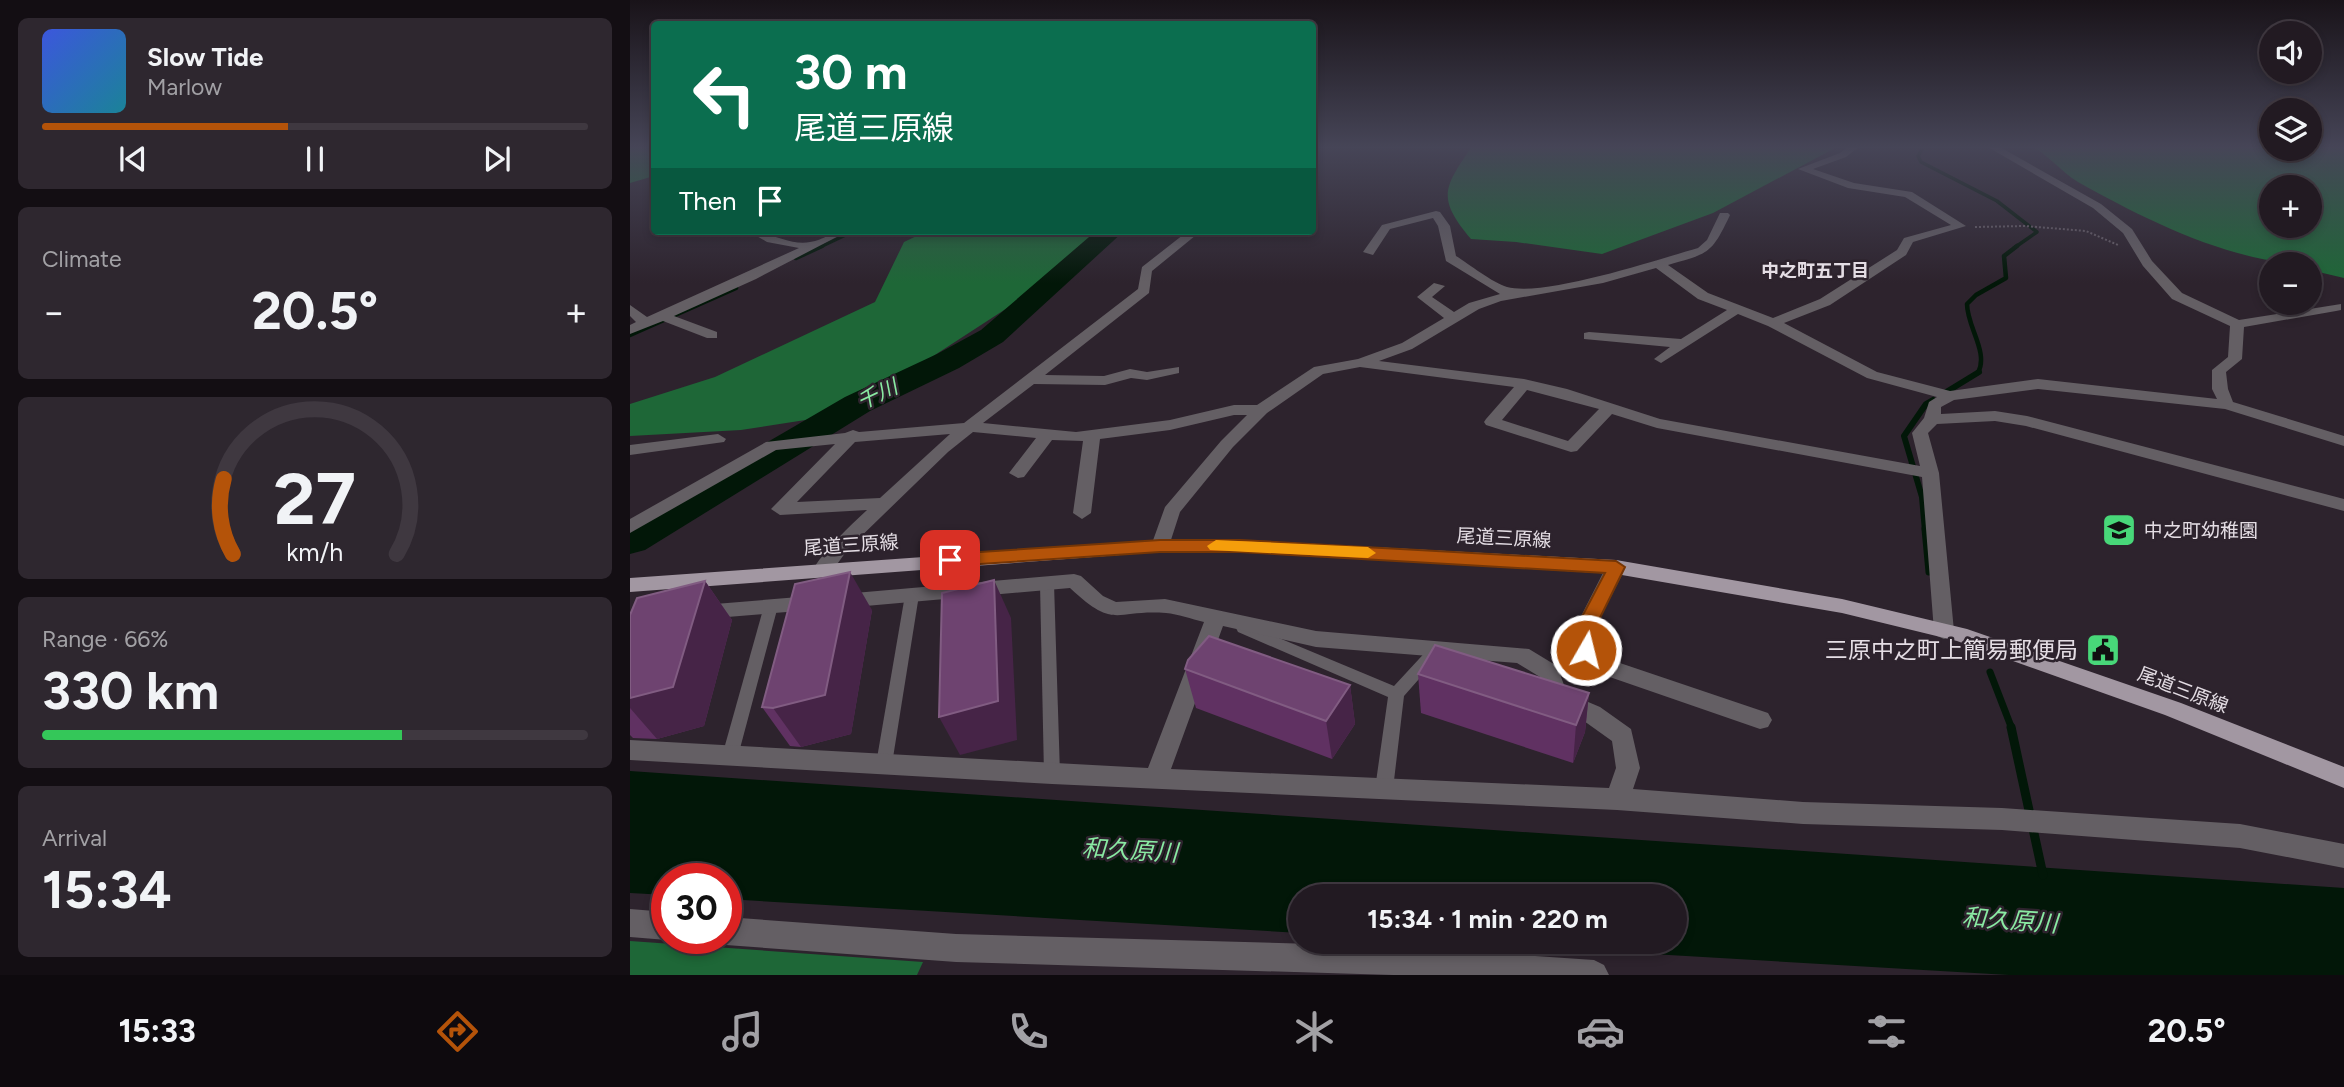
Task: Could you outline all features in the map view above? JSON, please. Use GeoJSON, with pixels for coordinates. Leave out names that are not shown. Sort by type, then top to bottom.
{"type":"FeatureCollection","features":[{"type":"Feature","properties":{"kind":"main road","name":"尾道三原線"},"geometry":{"type":"LineString","coordinates":[[630,585],[1160,546],[1240,546],[1616,567],[1842,606],[1944,631],[2173,709],[2344,778]]}},
{"type":"Feature","properties":{"kind":"street"},"geometry":{"type":"LineString","coordinates":[[1890,192],[1908,194],[1960,226]]}},
{"type":"Feature","properties":{"kind":"street"},"geometry":{"type":"LineString","coordinates":[[2071,192],[2097,206],[2129,231],[2142,256],[2177,296],[2237,324],[2336,307]]}},
{"type":"Feature","properties":{"kind":"street"},"geometry":{"type":"LineString","coordinates":[[1369,252],[1386,227],[1436,214],[1444,226],[1450,258],[1504,291],[1536,290]]}},
{"type":"Feature","properties":{"kind":"street"},"geometry":{"type":"LineString","coordinates":[[1160,546],[1171,511],[1227,444],[1261,410],[1319,370],[1361,363],[1406,346],[1483,303],[1536,290],[1603,279],[1702,251],[1712,241],[1724,215]]}},
{"type":"Feature","properties":{"kind":"street"},"geometry":{"type":"LineString","coordinates":[[1773,323],[1825,302],[1902,252],[1908,240],[1960,226]]}},
{"type":"Feature","properties":{"kind":"street"},"geometry":{"type":"LineString","coordinates":[[762,235],[771,240],[808,246]]}},
{"type":"Feature","properties":{"kind":"street"},"geometry":{"type":"LineString","coordinates":[[630,330],[781,262],[833,235]]}},
{"type":"Feature","properties":{"kind":"street"},"geometry":{"type":"LineString","coordinates":[[823,569],[841,545],[942,448],[1144,290],[1146,270],[1190,235]]}},
{"type":"Feature","properties":{"kind":"street"},"geometry":{"type":"LineString","coordinates":[[1659,264],[1703,296],[1773,323],[1872,375],[1950,396]]}},
{"type":"Feature","properties":{"kind":"street"},"geometry":{"type":"LineString","coordinates":[[1438,286],[1423,297],[1455,318]]}},
{"type":"Feature","properties":{"kind":"street"},"geometry":{"type":"LineString","coordinates":[[630,309],[645,323]]}},
{"type":"Feature","properties":{"kind":"street"},"geometry":{"type":"LineString","coordinates":[[1661,359],[1737,309]]}},
{"type":"Feature","properties":{"kind":"street"},"geometry":{"type":"LineString","coordinates":[[663,316],[712,335]]}},
{"type":"Feature","properties":{"kind":"street"},"geometry":{"type":"LineString","coordinates":[[2227,405],[2220,389],[2219,370],[2235,359],[2237,324]]}},
{"type":"Feature","properties":{"kind":"street"},"geometry":{"type":"LineString","coordinates":[[1589,336],[1685,344]]}},
{"type":"Feature","properties":{"kind":"street"},"geometry":{"type":"LineString","coordinates":[[1361,363],[1524,384],[1562,392],[1657,423],[1930,473]]}},
{"type":"Feature","properties":{"kind":"street"},"geometry":{"type":"LineString","coordinates":[[1030,379],[1105,381],[1130,373],[1146,376],[1174,370]]}},
{"type":"Feature","properties":{"kind":"street"},"geometry":{"type":"LineString","coordinates":[[1524,384],[1492,422],[1571,447],[1608,409]]}},
{"type":"Feature","properties":{"kind":"street"},"geometry":{"type":"LineString","coordinates":[[1944,631],[1930,473],[1920,433],[1932,419],[1934,405],[1950,396],[2038,384],[2227,405],[2344,441]]}},
{"type":"Feature","properties":{"kind":"street"},"geometry":{"type":"LineString","coordinates":[[630,527],[772,445],[971,427],[1046,435],[1092,435],[1170,425],[1234,410],[1261,410]]}},
{"type":"Feature","properties":{"kind":"street"},"geometry":{"type":"LineString","coordinates":[[1932,419],[1995,416],[2026,421],[2344,505]]}},
{"type":"Feature","properties":{"kind":"street"},"geometry":{"type":"LineString","coordinates":[[1018,473],[1046,435]]}},
{"type":"Feature","properties":{"kind":"street"},"geometry":{"type":"LineString","coordinates":[[1082,513],[1092,435]]}},
{"type":"Feature","properties":{"kind":"street"},"geometry":{"type":"LineString","coordinates":[[853,436],[780,509],[884,503]]}},
{"type":"Feature","properties":{"kind":"street"},"geometry":{"type":"LineString","coordinates":[[630,450],[718,439]]}},
{"type":"Feature","properties":{"kind":"street"},"geometry":{"type":"LineString","coordinates":[[1616,567],[1583,632],[1586,650],[1609,668],[1760,720]]}},
{"type":"Feature","properties":{"kind":"street"},"geometry":{"type":"LineString","coordinates":[[681,613],[1074,581],[1096,601],[1114,610],[1165,606],[1316,639],[1521,655],[1549,672],[1558,699],[1592,714],[1623,736],[1628,768],[1617,799]]}},
{"type":"Feature","properties":{"kind":"street"},"geometry":{"type":"LineString","coordinates":[[1156,778],[1216,616]]}},
{"type":"Feature","properties":{"kind":"street"},"geometry":{"type":"LineString","coordinates":[[630,750],[1052,774],[1617,799],[1803,813],[2002,819],[2240,836],[2344,856]]}},
{"type":"Feature","properties":{"kind":"street"},"geometry":{"type":"LineString","coordinates":[[630,923],[651,925]]}},
{"type":"Feature","properties":{"kind":"street"},"geometry":{"type":"LineString","coordinates":[[742,932],[956,948],[1384,960],[1594,975]]}},
{"type":"Feature","properties":{"kind":"lane"},"geometry":{"type":"LineString","coordinates":[[1047,584],[1052,774]]}},
{"type":"Feature","properties":{"kind":"lane"},"geometry":{"type":"LineString","coordinates":[[884,764],[912,595]]}},
{"type":"Feature","properties":{"kind":"lane"},"geometry":{"type":"LineString","coordinates":[[730,755],[771,606]]}},
{"type":"Feature","properties":{"kind":"lane"},"geometry":{"type":"LineString","coordinates":[[1216,616],[1396,694]]}},
{"type":"Feature","properties":{"kind":"lane"},"geometry":{"type":"LineString","coordinates":[[1384,789],[1396,694],[1438,648]]}},
{"type":"Feature","properties":{"kind":"path"},"geometry":{"type":"LineString","coordinates":[[1960,226],[2025,226],[2086,231],[2142,256]]}},
{"type":"Feature","properties":{"kind":"green space"},"geometry":{"type":"Polygon","coordinates":[[[1753,192],[1713,213],[1602,254],[1516,242],[1471,239],[1452,213],[1448,193],[1753,192]]]}},
{"type":"Feature","properties":{"kind":"green space"},"geometry":{"type":"Polygon","coordinates":[[[2096,192],[2259,192],[2259,238],[2322,238],[2322,192],[2344,192],[2344,278],[2322,273],[2322,252],[2259,252],[2259,258],[2220,248],[2160,224],[2096,192]]]}},
{"type":"Feature","properties":{"kind":"green space"},"geometry":{"type":"Polygon","coordinates":[[[919,235],[1118,235],[1090,245],[1021,299],[844,414],[741,430],[630,436],[630,404],[715,377],[875,302],[904,242],[919,235]]]}},
{"type":"Feature","properties":{"kind":"green space"},"geometry":{"type":"Polygon","coordinates":[[[630,941],[651,943],[651,954],[742,954],[742,949],[923,962],[917,975],[630,975],[630,941]]]}},
{"type":"Feature","properties":{"kind":"water","name":"和久原川"},"geometry":{"type":"Polygon","coordinates":[[[630,771],[2344,888],[2344,975],[2009,975],[1651,954],[1687,954],[1687,884],[1288,884],[1288,932],[742,900],[742,863],[651,863],[651,894],[630,893],[630,771]]]}},
{"type":"Feature","properties":{"kind":"building"},"geometry":{"type":"Polygon","coordinates":[[[850,572],[825,695],[773,708],[762,707],[795,584],[850,572]]]}},
{"type":"Feature","properties":{"kind":"building"},"geometry":{"type":"Polygon","coordinates":[[[994,580],[998,701],[939,717],[942,593],[994,580]]]}},
{"type":"Feature","properties":{"kind":"building"},"geometry":{"type":"Polygon","coordinates":[[[705,581],[673,687],[630,698],[630,615],[637,598],[705,581]]]}},
{"type":"Feature","properties":{"kind":"building"},"geometry":{"type":"Polygon","coordinates":[[[1209,636],[1350,685],[1326,721],[1185,669],[1188,660],[1209,636]]]}},
{"type":"Feature","properties":{"kind":"building"},"geometry":{"type":"Polygon","coordinates":[[[1435,645],[1589,693],[1576,725],[1418,674],[1435,645]]]}},
{"type":"Feature","properties":{"kind":"waterway"},"geometry":{"type":"LineString","coordinates":[[1978,192],[1997,201],[2037,232],[2014,248]]}},
{"type":"Feature","properties":{"kind":"waterway"},"geometry":{"type":"LineString","coordinates":[[818,248],[846,235]]}},
{"type":"Feature","properties":{"kind":"waterway","name":"千川"},"geometry":{"type":"LineString","coordinates":[[630,540],[816,431],[836,416],[948,361],[992,336],[1106,235]]}},
{"type":"Feature","properties":{"kind":"waterway"},"geometry":{"type":"LineString","coordinates":[[796,258],[822,246]]}},
{"type":"Feature","properties":{"kind":"waterway"},"geometry":{"type":"LineString","coordinates":[[1978,372],[1981,357],[1967,304],[1976,295],[2006,278],[2004,256],[2017,246]]}},
{"type":"Feature","properties":{"kind":"waterway"},"geometry":{"type":"LineString","coordinates":[[630,335],[736,288]]}},
{"type":"Feature","properties":{"kind":"waterway"},"geometry":{"type":"LineString","coordinates":[[1943,394],[1978,372]]}},
{"type":"Feature","properties":{"kind":"waterway"},"geometry":{"type":"LineString","coordinates":[[1925,531],[1922,497],[1904,436],[1926,404],[1933,400]]}},
{"type":"Feature","properties":{"kind":"waterway"},"geometry":{"type":"LineString","coordinates":[[1925,529],[1929,572]]}},
{"type":"Feature","properties":{"kind":"waterway"},"geometry":{"type":"LineString","coordinates":[[1990,672],[2012,729]]}},
{"type":"Feature","properties":{"kind":"waterway"},"geometry":{"type":"LineString","coordinates":[[2011,727],[2043,875]]}},
{"type":"Feature","properties":{"kind":"slow traffic"},"geometry":{"type":"LineString","coordinates":[[1216,546],[1368,553]]}},
{"type":"Feature","properties":{"kind":"place","name":"中之町幼稚園"},"geometry":{"type":"Point","coordinates":[2119,530]}},
{"type":"Feature","properties":{"kind":"place","name":"三原中之町上簡易郵便局"},"geometry":{"type":"Point","coordinates":[2103,650]}},
{"type":"Feature","properties":{"kind":"district","name":"中之町五丁目"},"geometry":{"type":"Point","coordinates":[1815,271]}},
{"type":"Feature","properties":{"kind":"route"},"geometry":{"type":"LineString","coordinates":[[950,560],[1160,546],[1240,546],[1616,567],[1583,632],[1586,650]]}}]}
